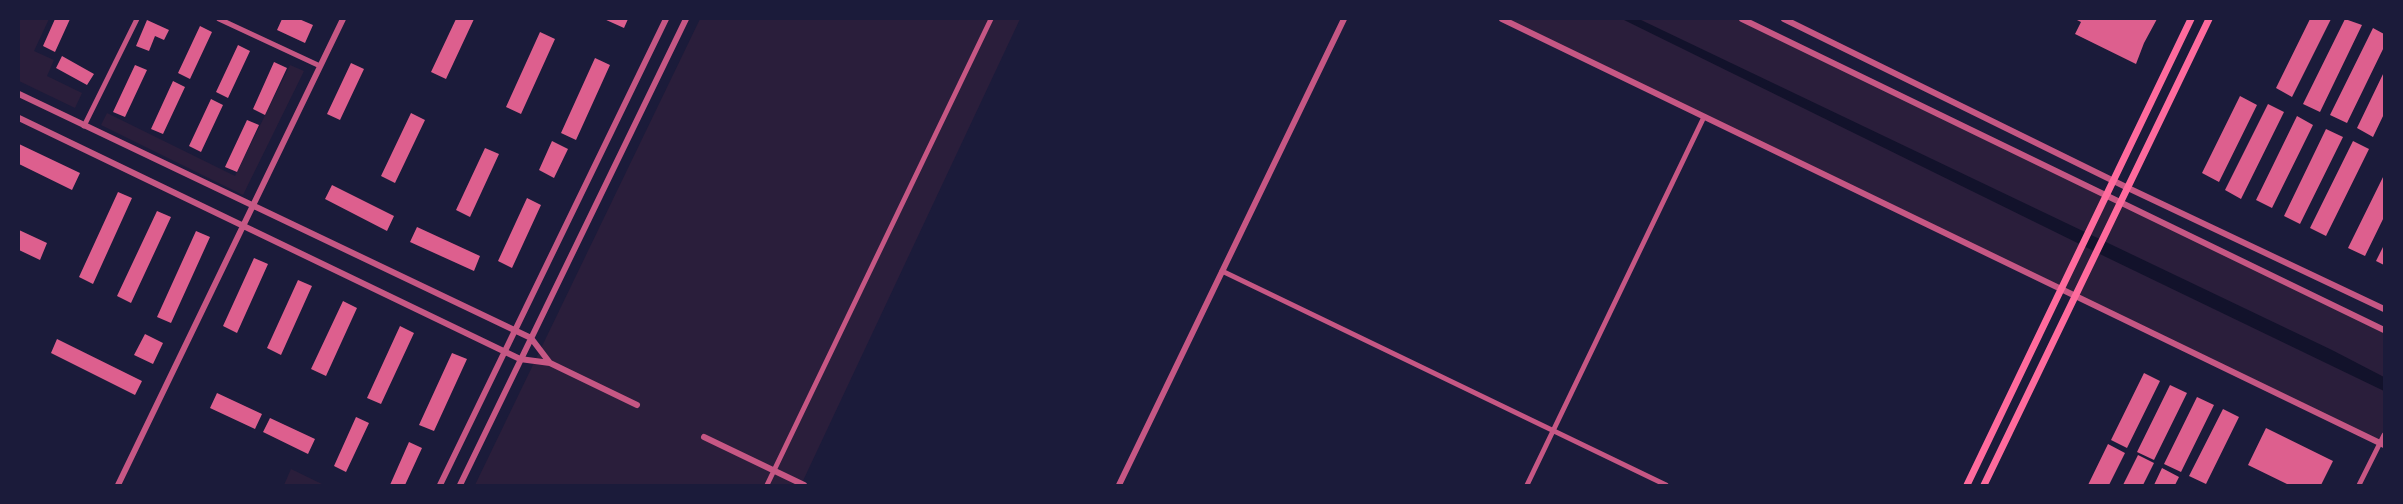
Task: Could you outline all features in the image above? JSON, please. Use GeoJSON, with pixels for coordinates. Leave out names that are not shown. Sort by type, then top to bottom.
{"type":"FeatureCollection","features":[{"type":"Feature","properties":{"kind":"main road"},"geometry":{"type":"LineString","coordinates":[[1967,485],[2191,19]]}},
{"type":"Feature","properties":{"kind":"main road"},"geometry":{"type":"LineString","coordinates":[[1984,485],[2209,19]]}},
{"type":"Feature","properties":{"kind":"street"},"geometry":{"type":"LineString","coordinates":[[84,126],[136,19]]}},
{"type":"Feature","properties":{"kind":"street"},"geometry":{"type":"LineString","coordinates":[[219,19],[320,66]]}},
{"type":"Feature","properties":{"kind":"street"},"geometry":{"type":"LineString","coordinates":[[118,485],[343,19]]}},
{"type":"Feature","properties":{"kind":"street"},"geometry":{"type":"LineString","coordinates":[[440,485],[503,351],[666,19]]}},
{"type":"Feature","properties":{"kind":"street"},"geometry":{"type":"LineString","coordinates":[[460,485],[686,19]]}},
{"type":"Feature","properties":{"kind":"street"},"geometry":{"type":"LineString","coordinates":[[767,485],[990,19]]}},
{"type":"Feature","properties":{"kind":"street"},"geometry":{"type":"LineString","coordinates":[[1119,485],[1344,19]]}},
{"type":"Feature","properties":{"kind":"street"},"geometry":{"type":"LineString","coordinates":[[1502,19],[2382,444]]}},
{"type":"Feature","properties":{"kind":"street"},"geometry":{"type":"LineString","coordinates":[[1742,19],[1751,21],[2120,203],[2384,330]]}},
{"type":"Feature","properties":{"kind":"street"},"geometry":{"type":"LineString","coordinates":[[1784,19],[2113,181],[2384,309]]}},
{"type":"Feature","properties":{"kind":"street"},"geometry":{"type":"LineString","coordinates":[[19,94],[531,338],[550,363]]}},
{"type":"Feature","properties":{"kind":"street"},"geometry":{"type":"LineString","coordinates":[[1527,485],[1704,117]]}},
{"type":"Feature","properties":{"kind":"street"},"geometry":{"type":"LineString","coordinates":[[19,118],[520,359],[550,363],[637,405]]}},
{"type":"Feature","properties":{"kind":"street"},"geometry":{"type":"LineString","coordinates":[[1222,272],[1666,485]]}},
{"type":"Feature","properties":{"kind":"street"},"geometry":{"type":"LineString","coordinates":[[2359,485],[2382,444],[2384,435]]}},
{"type":"Feature","properties":{"kind":"street"},"geometry":{"type":"LineString","coordinates":[[704,437],[804,485]]}},
{"type":"Feature","properties":{"kind":"shaded area"},"geometry":{"type":"Polygon","coordinates":[[[19,19],[49,19],[34,51],[54,60],[47,76],[82,93],[75,108],[19,81],[19,19]]]}},
{"type":"Feature","properties":{"kind":"shaded area"},"geometry":{"type":"Polygon","coordinates":[[[700,19],[1020,19],[801,485],[475,485],[700,19]]]}},
{"type":"Feature","properties":{"kind":"shaded area"},"geometry":{"type":"Polygon","coordinates":[[[1502,19],[1742,19],[2384,329],[2384,445],[1502,19]]]}},
{"type":"Feature","properties":{"kind":"shaded area"},"geometry":{"type":"Polygon","coordinates":[[[1622,19],[1639,19],[2332,350],[2384,377],[2384,391],[2108,258],[1622,19]]]}},
{"type":"Feature","properties":{"kind":"shaded area"},"geometry":{"type":"Polygon","coordinates":[[[290,65],[304,71],[243,195],[101,125],[107,113],[235,176],[290,65]]]}},
{"type":"Feature","properties":{"kind":"shaded area"},"geometry":{"type":"Polygon","coordinates":[[[291,469],[324,485],[284,485],[291,469]]]}},
{"type":"Feature","properties":{"kind":"building"},"geometry":{"type":"Polygon","coordinates":[[[55,19],[70,19],[55,52],[43,46],[55,19]]]}},
{"type":"Feature","properties":{"kind":"building"},"geometry":{"type":"Polygon","coordinates":[[[282,19],[299,19],[313,25],[305,43],[277,30],[282,19]]]}},
{"type":"Feature","properties":{"kind":"building"},"geometry":{"type":"Polygon","coordinates":[[[456,19],[474,19],[446,79],[431,72],[456,19]]]}},
{"type":"Feature","properties":{"kind":"building"},"geometry":{"type":"Polygon","coordinates":[[[604,19],[628,19],[624,28],[604,19]]]}},
{"type":"Feature","properties":{"kind":"building"},"geometry":{"type":"Polygon","coordinates":[[[2075,19],[2157,19],[2144,43],[2136,64],[2075,34],[2081,22],[2075,19]]]}},
{"type":"Feature","properties":{"kind":"building"},"geometry":{"type":"Polygon","coordinates":[[[2310,19],[2331,19],[2292,97],[2276,88],[2310,19]]]}},
{"type":"Feature","properties":{"kind":"building"},"geometry":{"type":"Polygon","coordinates":[[[2345,19],[2362,25],[2320,112],[2303,104],[2345,19]]]}},
{"type":"Feature","properties":{"kind":"building"},"geometry":{"type":"Polygon","coordinates":[[[147,20],[169,30],[164,40],[155,36],[149,51],[136,46],[147,20]]]}},
{"type":"Feature","properties":{"kind":"building"},"geometry":{"type":"Polygon","coordinates":[[[200,26],[212,32],[190,79],[178,73],[200,26]]]}},
{"type":"Feature","properties":{"kind":"building"},"geometry":{"type":"Polygon","coordinates":[[[2373,28],[2384,34],[2384,47],[2347,123],[2330,115],[2373,28]]]}},
{"type":"Feature","properties":{"kind":"building"},"geometry":{"type":"Polygon","coordinates":[[[540,32],[555,39],[521,114],[506,107],[540,32]]]}},
{"type":"Feature","properties":{"kind":"building"},"geometry":{"type":"Polygon","coordinates":[[[238,45],[250,51],[228,98],[216,92],[238,45]]]}},
{"type":"Feature","properties":{"kind":"building"},"geometry":{"type":"Polygon","coordinates":[[[62,56],[94,74],[87,85],[56,68],[62,56]]]}},
{"type":"Feature","properties":{"kind":"building"},"geometry":{"type":"Polygon","coordinates":[[[595,58],[610,65],[576,140],[561,133],[595,58]]]}},
{"type":"Feature","properties":{"kind":"building"},"geometry":{"type":"Polygon","coordinates":[[[274,62],[287,68],[265,115],[253,109],[274,62]]]}},
{"type":"Feature","properties":{"kind":"building"},"geometry":{"type":"Polygon","coordinates":[[[351,63],[364,69],[340,120],[327,114],[351,63]]]}},
{"type":"Feature","properties":{"kind":"building"},"geometry":{"type":"Polygon","coordinates":[[[135,65],[147,70],[125,117],[113,112],[135,65]]]}},
{"type":"Feature","properties":{"kind":"building"},"geometry":{"type":"Polygon","coordinates":[[[2384,72],[2384,114],[2373,137],[2357,128],[2384,72]]]}},
{"type":"Feature","properties":{"kind":"building"},"geometry":{"type":"Polygon","coordinates":[[[173,81],[185,87],[163,134],[151,129],[173,81]]]}},
{"type":"Feature","properties":{"kind":"building"},"geometry":{"type":"Polygon","coordinates":[[[2240,96],[2257,105],[2219,182],[2202,173],[2240,96]]]}},
{"type":"Feature","properties":{"kind":"building"},"geometry":{"type":"Polygon","coordinates":[[[211,99],[223,105],[201,152],[189,146],[211,99]]]}},
{"type":"Feature","properties":{"kind":"building"},"geometry":{"type":"Polygon","coordinates":[[[2268,104],[2284,112],[2241,199],[2225,190],[2268,104]]]}},
{"type":"Feature","properties":{"kind":"building"},"geometry":{"type":"Polygon","coordinates":[[[411,113],[425,120],[395,183],[381,176],[411,113]]]}},
{"type":"Feature","properties":{"kind":"building"},"geometry":{"type":"Polygon","coordinates":[[[2297,116],[2313,125],[2272,208],[2256,200],[2297,116]]]}},
{"type":"Feature","properties":{"kind":"building"},"geometry":{"type":"Polygon","coordinates":[[[247,120],[259,125],[237,172],[225,167],[247,120]]]}},
{"type":"Feature","properties":{"kind":"building"},"geometry":{"type":"Polygon","coordinates":[[[2326,129],[2343,137],[2300,224],[2284,216],[2326,129]]]}},
{"type":"Feature","properties":{"kind":"building"},"geometry":{"type":"Polygon","coordinates":[[[552,141],[568,149],[554,178],[539,170],[552,141]]]}},
{"type":"Feature","properties":{"kind":"building"},"geometry":{"type":"Polygon","coordinates":[[[2353,141],[2369,149],[2326,236],[2310,228],[2353,141]]]}},
{"type":"Feature","properties":{"kind":"building"},"geometry":{"type":"Polygon","coordinates":[[[19,144],[80,173],[72,190],[19,164],[19,144]]]}},
{"type":"Feature","properties":{"kind":"building"},"geometry":{"type":"Polygon","coordinates":[[[485,148],[499,154],[470,217],[456,210],[485,148]]]}},
{"type":"Feature","properties":{"kind":"building"},"geometry":{"type":"Polygon","coordinates":[[[2384,175],[2384,217],[2365,256],[2348,248],[2384,175]]]}},
{"type":"Feature","properties":{"kind":"building"},"geometry":{"type":"Polygon","coordinates":[[[332,185],[394,216],[387,231],[325,199],[332,185]]]}},
{"type":"Feature","properties":{"kind":"building"},"geometry":{"type":"Polygon","coordinates":[[[118,192],[132,198],[93,284],[79,277],[118,192]]]}},
{"type":"Feature","properties":{"kind":"building"},"geometry":{"type":"Polygon","coordinates":[[[527,198],[541,205],[512,268],[498,261],[527,198]]]}},
{"type":"Feature","properties":{"kind":"building"},"geometry":{"type":"Polygon","coordinates":[[[157,211],[171,217],[131,303],[117,296],[157,211]]]}},
{"type":"Feature","properties":{"kind":"building"},"geometry":{"type":"Polygon","coordinates":[[[417,227],[480,256],[474,271],[410,242],[417,227]]]}},
{"type":"Feature","properties":{"kind":"building"},"geometry":{"type":"Polygon","coordinates":[[[19,230],[47,243],[40,260],[19,250],[19,230]]]}},
{"type":"Feature","properties":{"kind":"building"},"geometry":{"type":"Polygon","coordinates":[[[196,231],[210,237],[171,323],[157,317],[196,231]]]}},
{"type":"Feature","properties":{"kind":"building"},"geometry":{"type":"Polygon","coordinates":[[[2384,245],[2384,265],[2376,261],[2384,245]]]}},
{"type":"Feature","properties":{"kind":"building"},"geometry":{"type":"Polygon","coordinates":[[[254,258],[268,264],[237,333],[223,326],[254,258]]]}},
{"type":"Feature","properties":{"kind":"building"},"geometry":{"type":"Polygon","coordinates":[[[298,280],[312,286],[281,355],[267,348],[298,280]]]}},
{"type":"Feature","properties":{"kind":"building"},"geometry":{"type":"Polygon","coordinates":[[[343,301],[357,308],[326,376],[311,369],[343,301]]]}},
{"type":"Feature","properties":{"kind":"building"},"geometry":{"type":"Polygon","coordinates":[[[400,326],[414,333],[381,404],[367,398],[400,326]]]}},
{"type":"Feature","properties":{"kind":"building"},"geometry":{"type":"Polygon","coordinates":[[[145,334],[163,343],[153,364],[134,355],[145,334]]]}},
{"type":"Feature","properties":{"kind":"building"},"geometry":{"type":"Polygon","coordinates":[[[57,339],[142,381],[135,395],[51,353],[57,339]]]}},
{"type":"Feature","properties":{"kind":"building"},"geometry":{"type":"Polygon","coordinates":[[[452,353],[467,359],[434,431],[419,425],[452,353]]]}},
{"type":"Feature","properties":{"kind":"building"},"geometry":{"type":"Polygon","coordinates":[[[2144,373],[2160,381],[2127,448],[2111,440],[2144,373]]]}},
{"type":"Feature","properties":{"kind":"building"},"geometry":{"type":"Polygon","coordinates":[[[2170,385],[2187,393],[2154,460],[2137,452],[2170,385]]]}},
{"type":"Feature","properties":{"kind":"building"},"geometry":{"type":"Polygon","coordinates":[[[217,393],[262,414],[255,429],[210,408],[217,393]]]}},
{"type":"Feature","properties":{"kind":"building"},"geometry":{"type":"Polygon","coordinates":[[[2197,397],[2214,405],[2181,472],[2164,464],[2197,397]]]}},
{"type":"Feature","properties":{"kind":"building"},"geometry":{"type":"Polygon","coordinates":[[[2223,409],[2239,417],[2206,484],[2189,476],[2223,409]]]}},
{"type":"Feature","properties":{"kind":"building"},"geometry":{"type":"Polygon","coordinates":[[[356,417],[369,423],[346,472],[334,466],[356,417]]]}},
{"type":"Feature","properties":{"kind":"building"},"geometry":{"type":"Polygon","coordinates":[[[270,418],[315,439],[308,454],[263,432],[270,418]]]}},
{"type":"Feature","properties":{"kind":"building"},"geometry":{"type":"Polygon","coordinates":[[[2266,428],[2333,461],[2321,485],[2289,485],[2248,465],[2266,428]]]}},
{"type":"Feature","properties":{"kind":"building"},"geometry":{"type":"Polygon","coordinates":[[[409,442],[422,448],[405,485],[390,485],[409,442]]]}},
{"type":"Feature","properties":{"kind":"building"},"geometry":{"type":"Polygon","coordinates":[[[2108,444],[2125,453],[2109,485],[2088,485],[2108,444]]]}},
{"type":"Feature","properties":{"kind":"building"},"geometry":{"type":"Polygon","coordinates":[[[2138,455],[2154,463],[2143,485],[2123,485],[2138,455]]]}},
{"type":"Feature","properties":{"kind":"building"},"geometry":{"type":"Polygon","coordinates":[[[2162,468],[2179,477],[2175,485],[2154,485],[2162,468]]]}}]}
